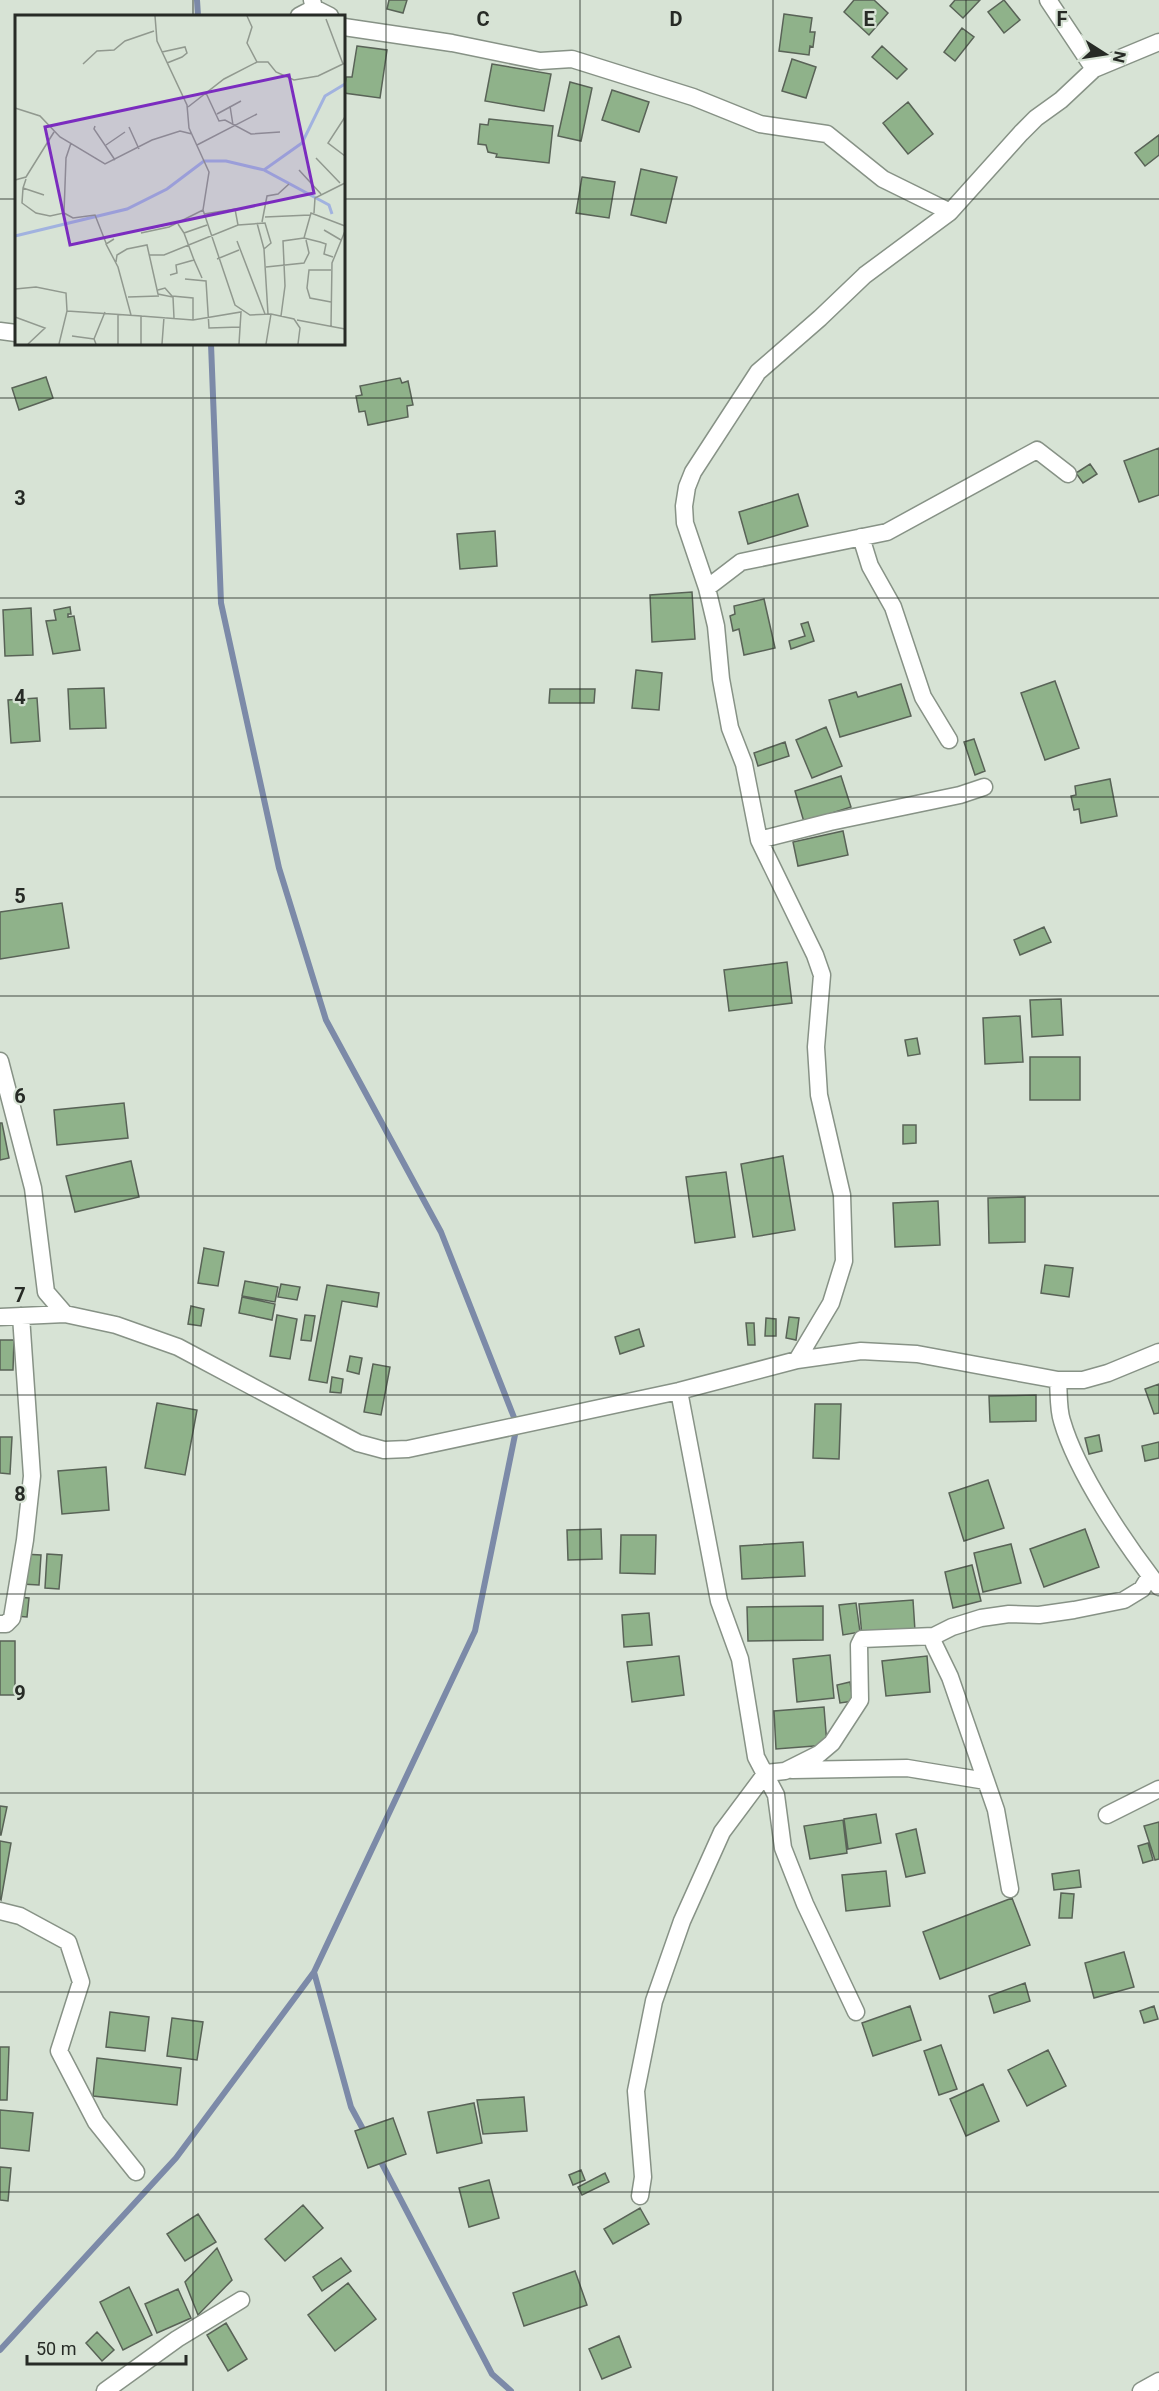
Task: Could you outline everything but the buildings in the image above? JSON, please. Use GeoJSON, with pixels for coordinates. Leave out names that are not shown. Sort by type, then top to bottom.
{"type":"FeatureCollection","features":[{"type":"Feature","properties":{"kind":"street"},"geometry":{"type":"LineString","coordinates":[[1048,0],[1094,69]]}},
{"type":"Feature","properties":{"kind":"street"},"geometry":{"type":"LineString","coordinates":[[300,15],[313,4],[329,15]]}},
{"type":"Feature","properties":{"kind":"street"},"geometry":{"type":"LineString","coordinates":[[345,27],[452,43],[540,61],[572,59],[693,97],[760,124],[827,134],[883,179],[951,212]]}},
{"type":"Feature","properties":{"kind":"street"},"geometry":{"type":"LineString","coordinates":[[797,1360],[831,1303],[843,1261],[842,1195],[819,1095],[816,1047],[822,975],[815,955],[759,840],[744,764],[730,728],[721,679],[716,626],[707,588],[685,523],[684,506],[687,487],[693,472],[758,372],[771,359],[820,318],[865,274],[951,212],[1036,118],[1061,100],[1094,69],[1159,42]]}},
{"type":"Feature","properties":{"kind":"street"},"geometry":{"type":"LineString","coordinates":[[0,331],[15,333]]}},
{"type":"Feature","properties":{"kind":"street"},"geometry":{"type":"LineString","coordinates":[[707,588],[741,562],[887,532],[1037,450],[1068,474]]}},
{"type":"Feature","properties":{"kind":"street"},"geometry":{"type":"LineString","coordinates":[[861,537],[870,566],[893,607],[923,697],[948,740]]}},
{"type":"Feature","properties":{"kind":"street"},"geometry":{"type":"LineString","coordinates":[[759,840],[830,822],[960,795],[984,787]]}},
{"type":"Feature","properties":{"kind":"street"},"geometry":{"type":"LineString","coordinates":[[0,1062],[33,1188],[46,1292],[65,1314]]}},
{"type":"Feature","properties":{"kind":"street"},"geometry":{"type":"LineString","coordinates":[[0,1317],[65,1314],[116,1325],[178,1347],[358,1443],[384,1450],[408,1449],[679,1391],[797,1360],[861,1351],[918,1354],[1058,1380],[1083,1380],[1108,1373],[1159,1352]]}},
{"type":"Feature","properties":{"kind":"street"},"geometry":{"type":"LineString","coordinates":[[0,1624],[6,1624],[12,1618],[32,1476],[21,1316]]}},
{"type":"Feature","properties":{"kind":"street"},"geometry":{"type":"LineString","coordinates":[[785,1771],[819,1754],[832,1743],[860,1700],[859,1645],[862,1639],[934,1636],[952,1627],[981,1618],[1009,1614],[1039,1615],[1124,1600],[1155,1582],[1085,1475],[1061,1420],[1058,1380]]}},
{"type":"Feature","properties":{"kind":"street"},"geometry":{"type":"LineString","coordinates":[[679,1391],[717,1592],[740,1659],[756,1757],[777,1795],[783,1848],[805,1904],[856,2012]]}},
{"type":"Feature","properties":{"kind":"street"},"geometry":{"type":"LineString","coordinates":[[934,1636],[934,1644],[950,1677],[996,1810],[1010,1889]]}},
{"type":"Feature","properties":{"kind":"street"},"geometry":{"type":"LineString","coordinates":[[640,2196],[643,2176],[636,2091],[654,2001],[682,1921],[722,1832],[766,1773],[907,1768],[986,1781]]}},
{"type":"Feature","properties":{"kind":"street"},"geometry":{"type":"LineString","coordinates":[[1107,1815],[1159,1789]]}},
{"type":"Feature","properties":{"kind":"street"},"geometry":{"type":"LineString","coordinates":[[0,1911],[20,1917],[68,1942],[81,1982],[59,2051],[96,2122],[136,2172]]}},
{"type":"Feature","properties":{"kind":"street"},"geometry":{"type":"LineString","coordinates":[[105,2391],[177,2339],[241,2300]]}},
{"type":"Feature","properties":{"kind":"street"},"geometry":{"type":"LineString","coordinates":[[1141,2391],[1159,2381]]}},
{"type":"Feature","properties":{"kind":"waterway"},"geometry":{"type":"LineString","coordinates":[[197,0],[198,15]]}},
{"type":"Feature","properties":{"kind":"waterway"},"geometry":{"type":"LineString","coordinates":[[211,345],[221,603],[279,868],[326,1020],[441,1232],[517,1425],[475,1631],[314,1972],[351,2107],[365,2133]]}},
{"type":"Feature","properties":{"kind":"waterway"},"geometry":{"type":"LineString","coordinates":[[0,2350],[176,2158],[314,1972]]}},
{"type":"Feature","properties":{"kind":"waterway"},"geometry":{"type":"LineString","coordinates":[[379,2158],[492,2374],[511,2391]]}}]}
